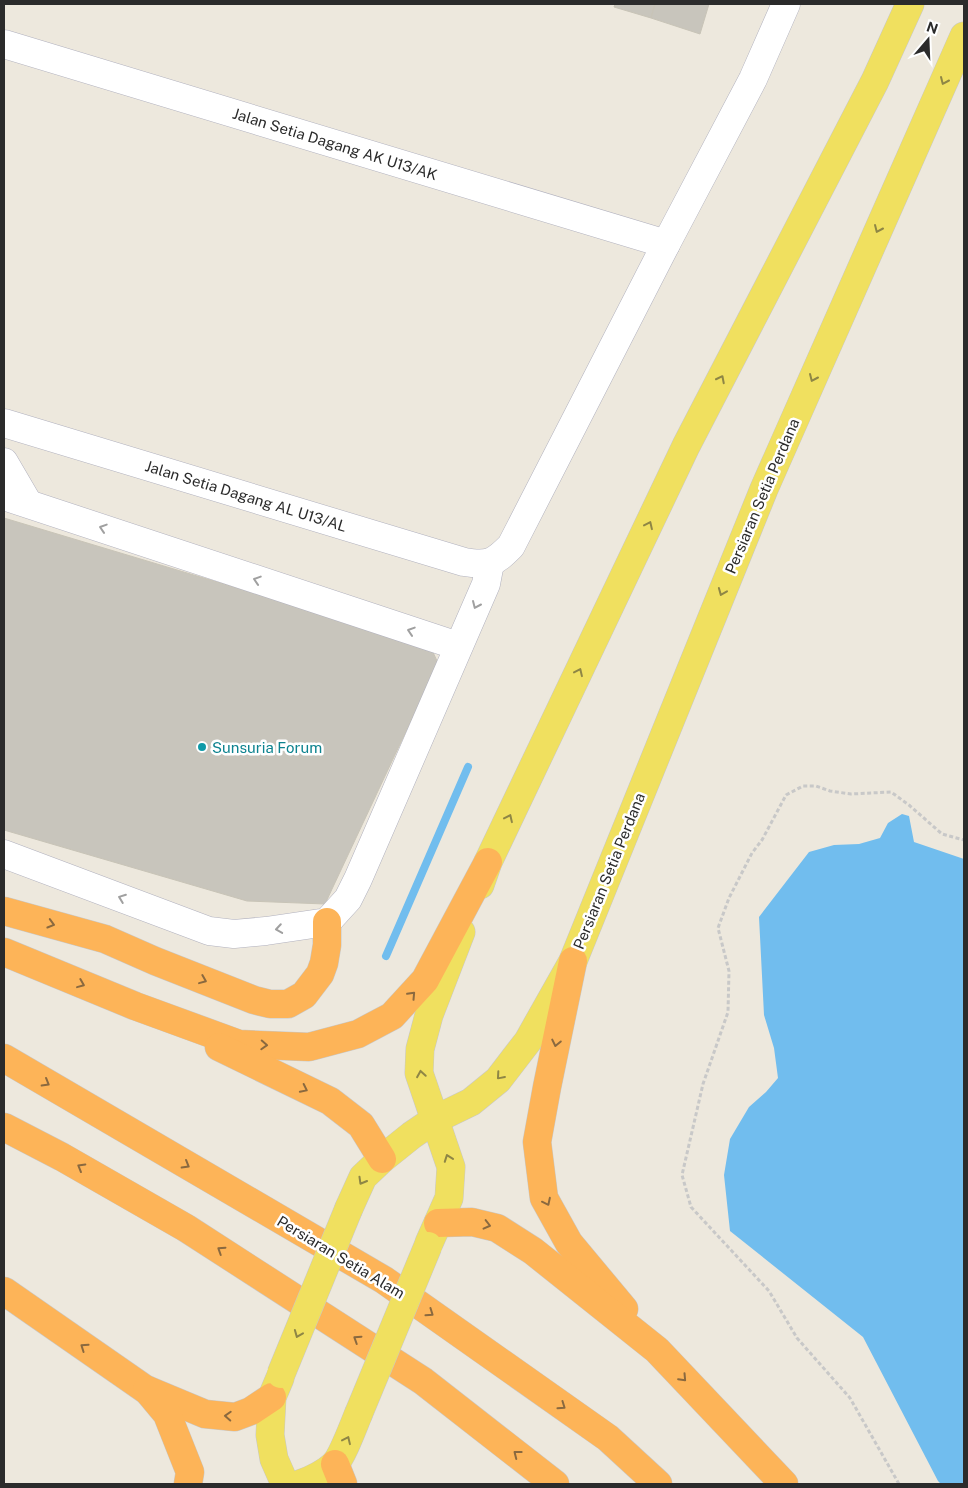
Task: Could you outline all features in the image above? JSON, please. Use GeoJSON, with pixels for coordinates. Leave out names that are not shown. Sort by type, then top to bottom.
{"type":"FeatureCollection","features":[{"type":"Feature","properties":{"kind":"highway"},"geometry":{"type":"LineString","coordinates":[[4,952],[135,1006],[239,1044],[309,1047],[358,1034],[392,1016],[425,980],[488,862]]}},
{"type":"Feature","properties":{"kind":"highway"},"geometry":{"type":"LineString","coordinates":[[4,911],[105,939],[155,961],[254,1000],[270,1004],[288,1004],[304,995],[320,974],[327,945],[327,922]]}},
{"type":"Feature","properties":{"kind":"highway"},"geometry":{"type":"LineString","coordinates":[[573,961],[537,1142],[544,1198],[569,1243],[657,1350],[784,1484]]}},
{"type":"Feature","properties":{"kind":"highway"},"geometry":{"type":"LineString","coordinates":[[135,1006],[330,1101],[361,1125],[382,1159]]}},
{"type":"Feature","properties":{"kind":"highway","name":"Persiaran Setia Alam"},"geometry":{"type":"LineString","coordinates":[[4,1058],[384,1280],[608,1438],[658,1484]]}},
{"type":"Feature","properties":{"kind":"highway"},"geometry":{"type":"LineString","coordinates":[[4,1127],[62,1157],[186,1228],[415,1376],[555,1484]]}},
{"type":"Feature","properties":{"kind":"highway"},"geometry":{"type":"LineString","coordinates":[[433,1234],[472,1222],[497,1228],[533,1251],[657,1350]]}},
{"type":"Feature","properties":{"kind":"highway"},"geometry":{"type":"LineString","coordinates":[[4,1291],[145,1389],[205,1414],[235,1417],[251,1411],[276,1385]]}},
{"type":"Feature","properties":{"kind":"highway"},"geometry":{"type":"LineString","coordinates":[[145,1389],[167,1414],[190,1472],[188,1484]]}},
{"type":"Feature","properties":{"kind":"main road"},"geometry":{"type":"LineString","coordinates":[[300,1484],[339,1474],[347,1441],[448,1198],[451,1167],[419,1073],[420,1049],[429,1015],[488,862],[686,446],[875,81],[910,4]]}},
{"type":"Feature","properties":{"kind":"main road","name":"Persiaran Setia Perdana"},"geometry":{"type":"LineString","coordinates":[[285,1484],[274,1459],[270,1436],[276,1385],[363,1177],[412,1135],[434,1120],[471,1102],[498,1080],[528,1041],[573,961],[764,489],[964,36]]}},
{"type":"Feature","properties":{"kind":"street"},"geometry":{"type":"LineString","coordinates":[[4,854],[209,932],[234,934],[266,932],[327,922],[348,899],[358,878],[486,584],[490,563],[511,546],[753,79],[786,4]]}},
{"type":"Feature","properties":{"kind":"street","name":"Jalan Setia Dagang AK U13/AK"},"geometry":{"type":"LineString","coordinates":[[4,44],[666,244]]}},
{"type":"Feature","properties":{"kind":"street","name":"Jalan Setia Dagang AL U13/AL"},"geometry":{"type":"LineString","coordinates":[[4,423],[464,562],[490,563]]}},
{"type":"Feature","properties":{"kind":"street"},"geometry":{"type":"LineString","coordinates":[[4,462],[16,500],[458,646]]}},
{"type":"Feature","properties":{"kind":"path"},"geometry":{"type":"LineString","coordinates":[[899,1484],[850,1398],[797,1338],[769,1292],[691,1207],[682,1175],[703,1084],[728,1012],[729,971],[718,928],[729,898],[748,860],[762,840],[786,795],[803,786],[816,786],[830,791],[851,794],[891,792],[942,834],[964,840]]}},
{"type":"Feature","properties":{"kind":"water"},"geometry":{"type":"Polygon","coordinates":[[[902,814],[909,816],[914,842],[964,859],[964,1484],[941,1484],[938,1481],[863,1337],[730,1231],[724,1175],[730,1139],[749,1107],[778,1078],[774,1048],[764,1015],[759,917],[809,852],[834,845],[859,844],[880,838],[888,823],[902,814]]]}},
{"type":"Feature","properties":{"kind":"building"},"geometry":{"type":"Polygon","coordinates":[[[615,4],[655,4],[651,18],[614,7],[615,4]]]}},
{"type":"Feature","properties":{"kind":"building"},"geometry":{"type":"Polygon","coordinates":[[[655,4],[709,4],[700,34],[651,18],[655,4]]]}},
{"type":"Feature","properties":{"kind":"building","name":"Sunsuria Forum"},"geometry":{"type":"Polygon","coordinates":[[[4,518],[430,646],[438,663],[325,904],[247,901],[4,830],[4,518]]]}},
{"type":"Feature","properties":{"kind":"waterway"},"geometry":{"type":"LineString","coordinates":[[386,956],[468,767]]}},
{"type":"Feature","properties":{"kind":"place","name":"Sunsuria Forum"},"geometry":{"type":"Point","coordinates":[202,747]}}]}
